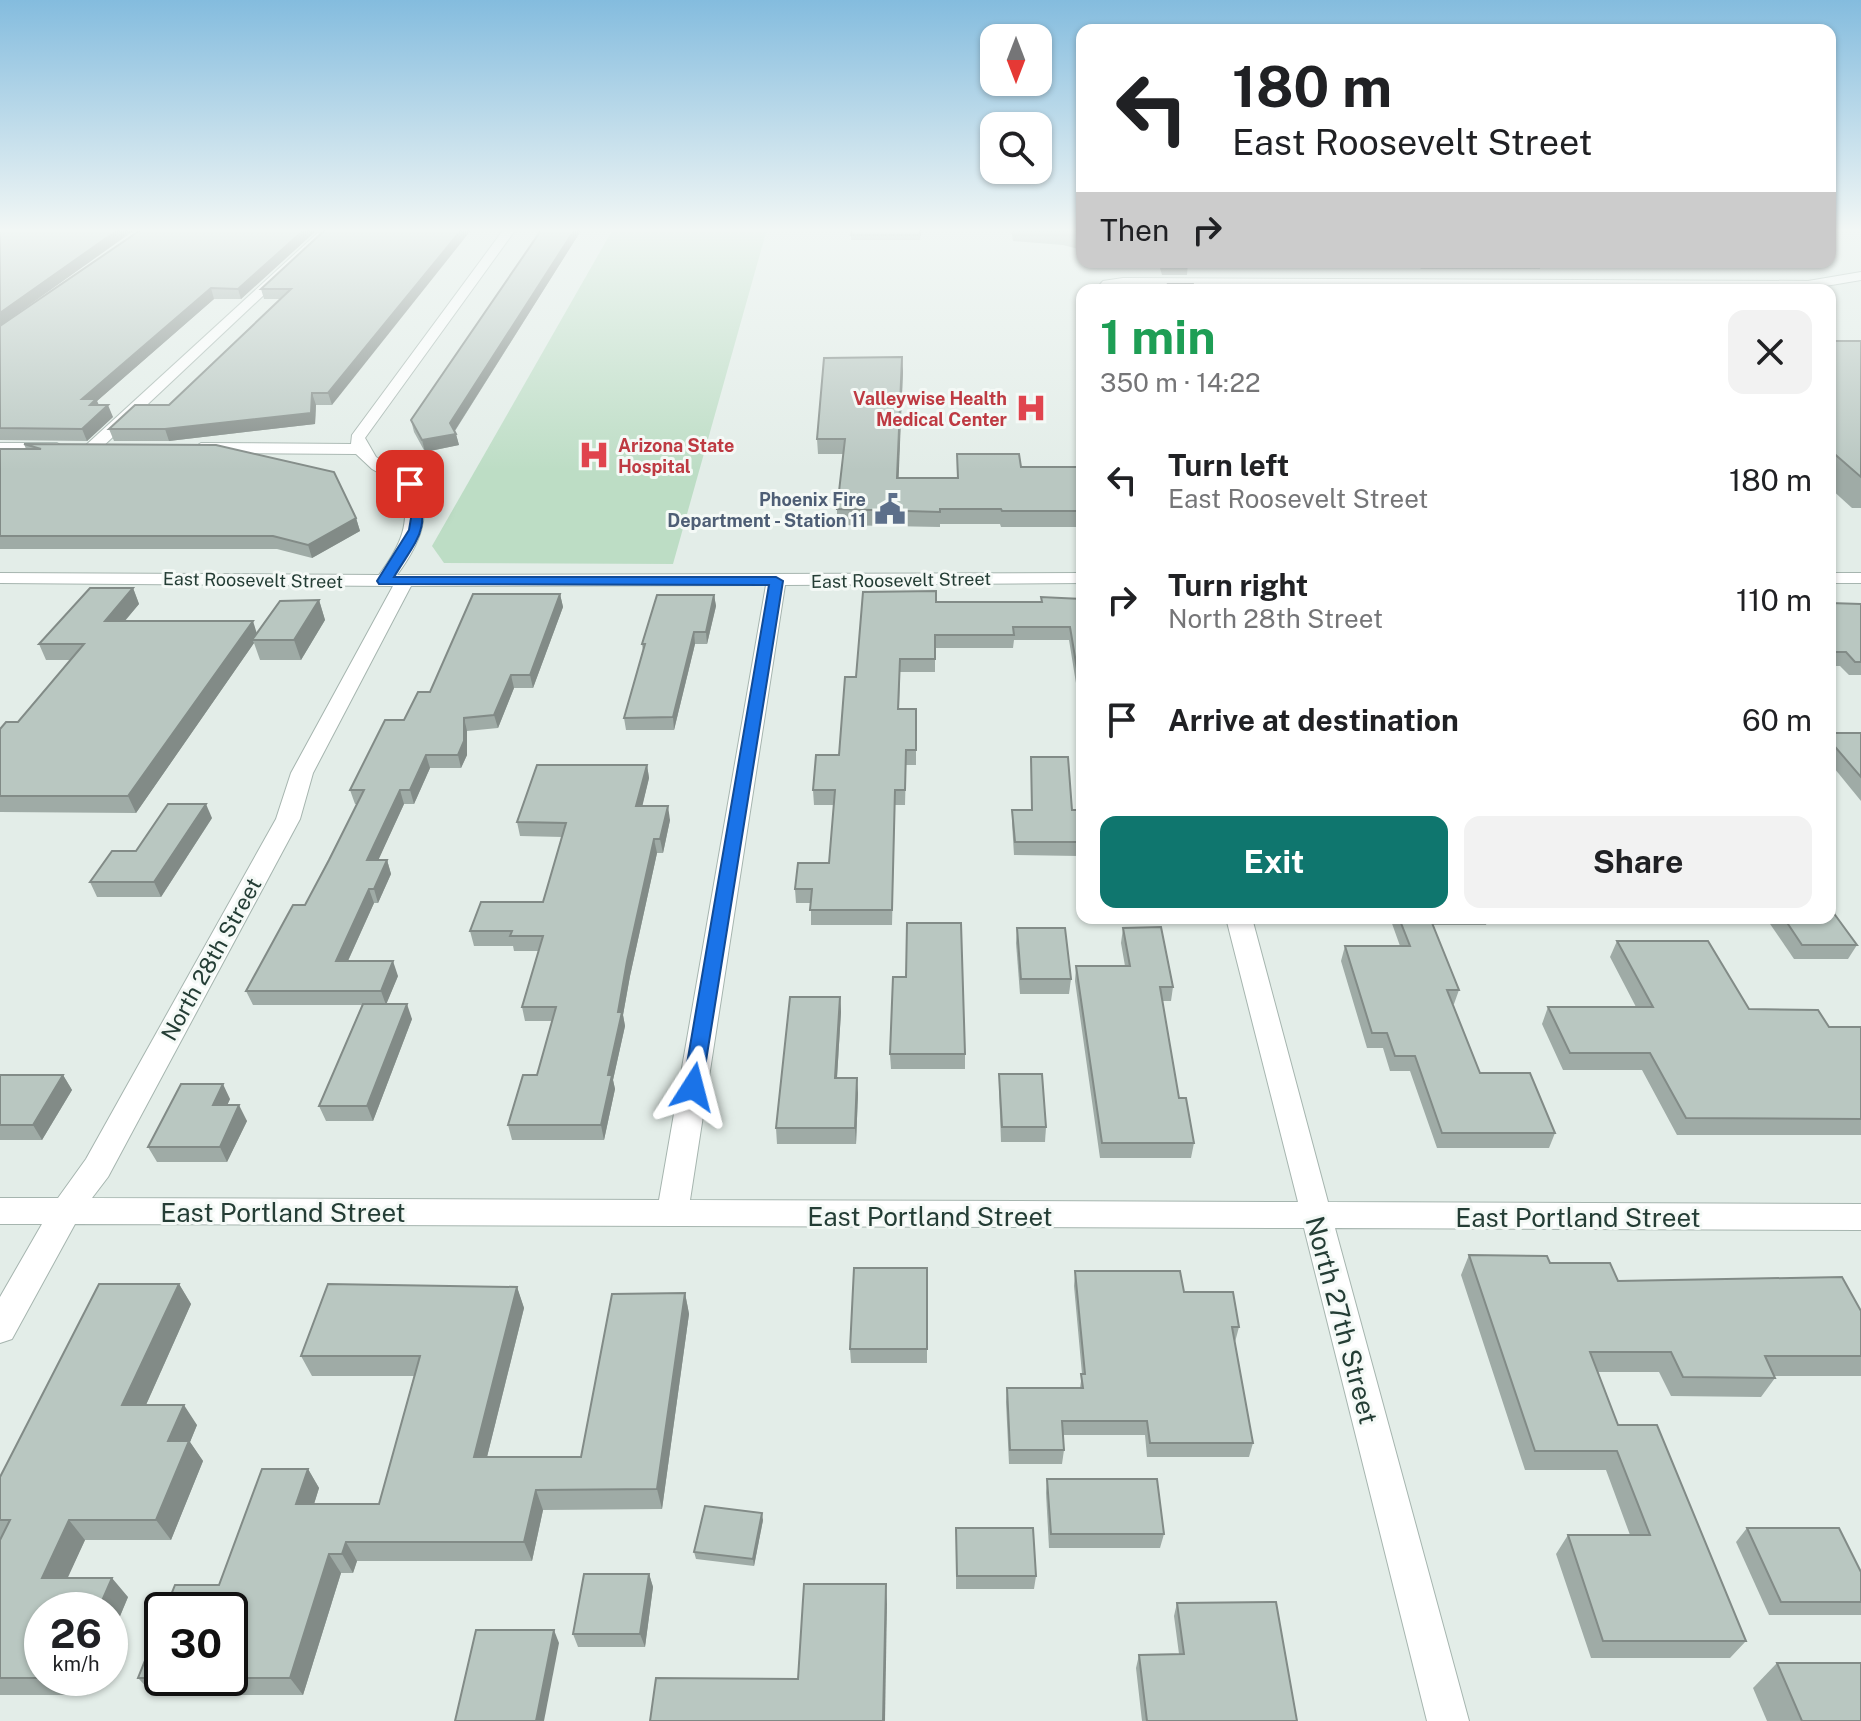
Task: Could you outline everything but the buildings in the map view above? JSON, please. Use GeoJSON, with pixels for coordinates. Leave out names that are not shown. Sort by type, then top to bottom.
{"type":"FeatureCollection","features":[{"type":"Feature","properties":{"kind":"street"},"geometry":{"type":"LineString","coordinates":[[92,448],[241,309]]}},
{"type":"Feature","properties":{"kind":"street"},"geometry":{"type":"LineString","coordinates":[[187,448],[359,449],[357,438],[451,309]]}},
{"type":"Feature","properties":{"kind":"street"},"geometry":{"type":"LineString","coordinates":[[0,448],[124,448]]}},
{"type":"Feature","properties":{"kind":"street","name":"North 28th Street"},"geometry":{"type":"LineString","coordinates":[[0,1328],[66,1211],[97,1168],[288,819],[302,773],[395,581],[416,530],[418,512],[410,484],[366,458],[359,449]]}},
{"type":"Feature","properties":{"kind":"street","name":"East Roosevelt Street"},"geometry":{"type":"LineString","coordinates":[[0,578],[395,581],[1076,578]]}},
{"type":"Feature","properties":{"kind":"street"},"geometry":{"type":"LineString","coordinates":[[1836,578],[1861,578]]}},
{"type":"Feature","properties":{"kind":"street"},"geometry":{"type":"LineString","coordinates":[[672,1215],[776,581]]}},
{"type":"Feature","properties":{"kind":"street","name":"North 27th Street"},"geometry":{"type":"LineString","coordinates":[[1241,924],[1448,1721]]}},
{"type":"Feature","properties":{"kind":"street","name":"East Portland Street"},"geometry":{"type":"LineString","coordinates":[[0,1211],[1861,1217]]}},
{"type":"Feature","properties":{"kind":"green space","name":"Arizona State Hospital"},"geometry":{"type":"Polygon","coordinates":[[[567,309],[744,309],[673,564],[444,563],[432,546],[567,309]]]}},
{"type":"Feature","properties":{"kind":"place","name":"Valleywise Health Medical Center"},"geometry":{"type":"Point","coordinates":[1031,408]}},
{"type":"Feature","properties":{"kind":"place","name":"Arizona State Hospital"},"geometry":{"type":"Point","coordinates":[594,455]}},
{"type":"Feature","properties":{"kind":"place","name":"Phoenix Fire Department - Station 11"},"geometry":{"type":"Point","coordinates":[890,509]}},
{"type":"Feature","properties":{"kind":"route"},"geometry":{"type":"LineString","coordinates":[[410,484],[418,512],[416,530],[384,581],[776,581],[693,1087]]}}]}
